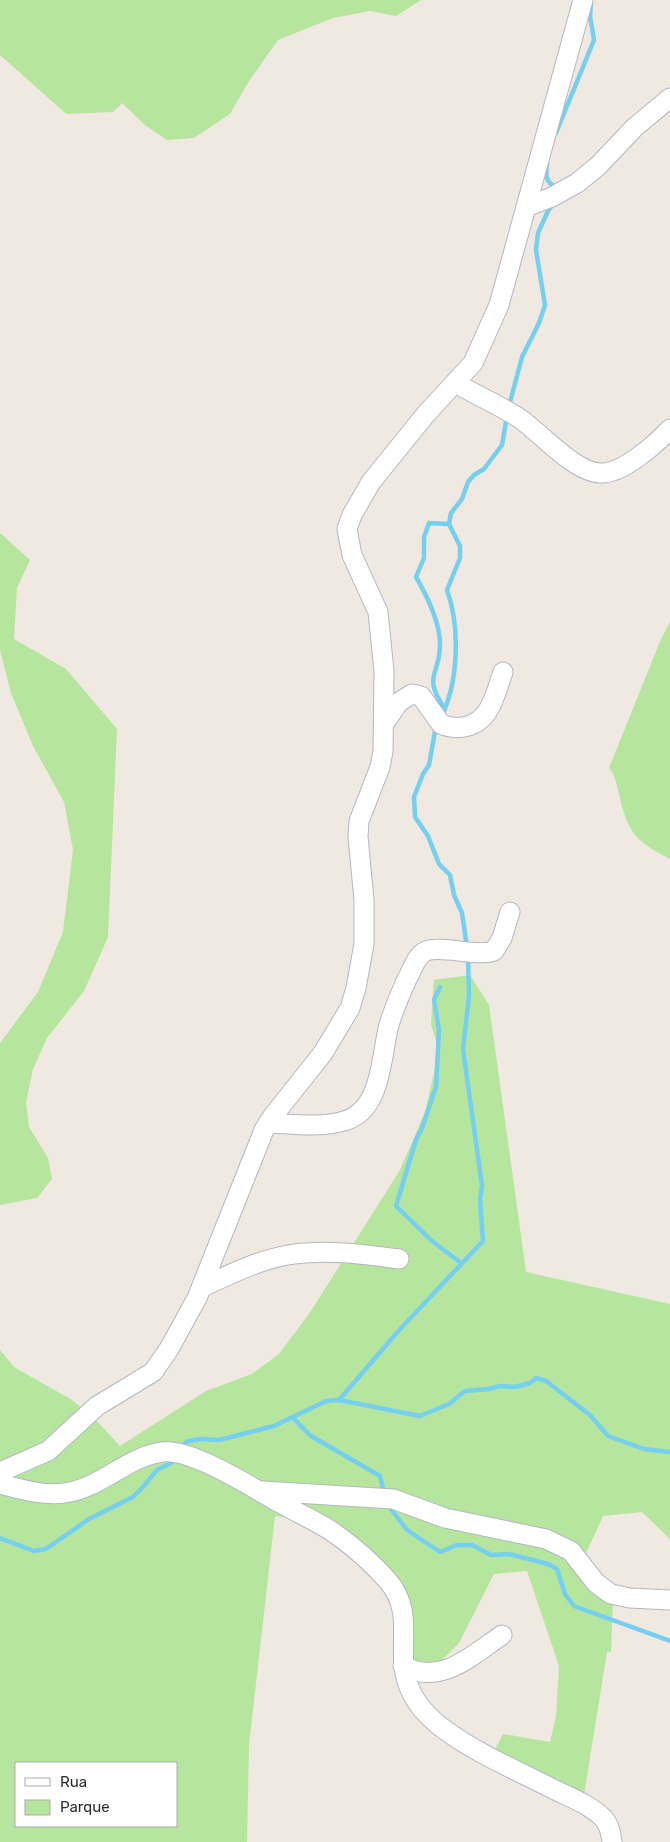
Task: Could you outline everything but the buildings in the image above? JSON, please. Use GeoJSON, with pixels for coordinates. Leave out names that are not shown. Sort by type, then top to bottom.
{"type":"FeatureCollection","features":[{"type":"Feature","properties":{"kind":"street"},"geometry":{"type":"LineString","coordinates":[[0,1472],[48,1451],[97,1406],[153,1372],[169,1349],[202,1287],[268,1123],[323,1053],[350,1008],[356,988],[366,924],[358,854],[359,821],[380,767],[385,722],[381,631],[378,612],[352,555],[347,529],[352,515],[371,482],[473,363],[492,322],[583,0]]}},
{"type":"Feature","properties":{"kind":"street"},"geometry":{"type":"LineString","coordinates":[[526,207],[552,197],[577,183],[598,166],[635,127],[670,98]]}},
{"type":"Feature","properties":{"kind":"street"},"geometry":{"type":"LineString","coordinates":[[455,383],[519,418],[574,462],[592,472],[612,472],[656,444],[670,429]]}},
{"type":"Feature","properties":{"kind":"street"},"geometry":{"type":"LineString","coordinates":[[385,722],[399,702],[412,694],[421,696],[441,724],[454,728],[475,724],[484,718],[489,710],[503,672]]}},
{"type":"Feature","properties":{"kind":"street"},"geometry":{"type":"LineString","coordinates":[[268,1123],[333,1123],[345,1121],[362,1111],[373,1093],[388,1028],[398,998],[420,955],[430,950],[494,951],[502,938],[510,912]]}},
{"type":"Feature","properties":{"kind":"street"},"geometry":{"type":"LineString","coordinates":[[202,1287],[237,1271],[289,1255],[336,1253],[399,1259]]}},
{"type":"Feature","properties":{"kind":"street"},"geometry":{"type":"LineString","coordinates":[[0,1484],[36,1492],[64,1493],[88,1486],[144,1457],[172,1452],[185,1455],[220,1470],[330,1530],[353,1548],[387,1580],[396,1592],[401,1610],[403,1666],[410,1692],[418,1707],[445,1730],[497,1760],[590,1808],[608,1825],[612,1842]]}},
{"type":"Feature","properties":{"kind":"street"},"geometry":{"type":"LineString","coordinates":[[256,1490],[393,1499],[445,1518],[546,1539],[571,1551],[596,1583],[611,1594],[630,1598],[670,1600]]}},
{"type":"Feature","properties":{"kind":"street"},"geometry":{"type":"LineString","coordinates":[[403,1666],[426,1674],[450,1669],[502,1635]]}},
{"type":"Feature","properties":{"kind":"green space"},"geometry":{"type":"Polygon","coordinates":[[[0,0],[421,0],[396,16],[370,11],[333,18],[278,40],[249,81],[230,114],[194,138],[167,140],[145,125],[122,103],[113,112],[68,114],[64,112],[0,55],[0,0]]]}},
{"type":"Feature","properties":{"kind":"green space"},"geometry":{"type":"Polygon","coordinates":[[[0,533],[30,560],[17,588],[14,639],[66,669],[117,729],[108,937],[84,991],[47,1038],[33,1069],[26,1102],[29,1127],[48,1158],[52,1179],[37,1198],[0,1205],[0,1043],[38,992],[63,932],[73,850],[64,802],[33,746],[11,693],[0,650],[0,533]]]}},
{"type":"Feature","properties":{"kind":"green space"},"geometry":{"type":"Polygon","coordinates":[[[670,622],[670,859],[641,841],[630,827],[622,807],[616,780],[609,768],[661,639],[670,622]]]}},
{"type":"Feature","properties":{"kind":"green space"},"geometry":{"type":"Polygon","coordinates":[[[470,975],[489,1005],[526,1272],[670,1304],[670,1539],[642,1512],[603,1516],[582,1562],[613,1599],[611,1652],[607,1652],[583,1801],[491,1757],[503,1734],[550,1742],[556,1716],[559,1666],[527,1571],[494,1574],[459,1643],[440,1662],[413,1664],[395,1592],[309,1521],[275,1516],[249,1745],[247,1842],[0,1842],[0,1350],[14,1367],[72,1400],[93,1417],[120,1446],[206,1391],[252,1374],[279,1354],[311,1311],[400,1170],[425,1112],[439,1051],[431,1024],[434,980],[470,975]]]}},
{"type":"Feature","properties":{"kind":"waterway"},"geometry":{"type":"LineString","coordinates":[[556,133],[594,40],[590,16],[591,3]]}},
{"type":"Feature","properties":{"kind":"waterway"},"geometry":{"type":"LineString","coordinates":[[547,164],[547,179],[557,188]]}},
{"type":"Feature","properties":{"kind":"waterway"},"geometry":{"type":"LineString","coordinates":[[509,406],[522,357],[539,323],[545,305],[536,250],[538,233],[548,211],[554,203]]}},
{"type":"Feature","properties":{"kind":"waterway"},"geometry":{"type":"LineString","coordinates":[[441,717],[451,687],[456,654],[454,620],[447,590],[460,558],[460,546],[449,524],[451,513],[462,499],[468,482],[474,475],[484,469],[502,445],[507,416]]}},
{"type":"Feature","properties":{"kind":"waterway"},"geometry":{"type":"LineString","coordinates":[[445,709],[434,689],[433,681],[440,653],[439,634],[435,617],[416,577],[424,558],[424,537],[429,523],[449,524]]}},
{"type":"Feature","properties":{"kind":"waterway"},"geometry":{"type":"LineString","coordinates":[[436,726],[429,765],[423,774],[414,797],[415,817],[428,836],[439,864],[450,875],[454,895],[462,913],[467,947]]}},
{"type":"Feature","properties":{"kind":"waterway"},"geometry":{"type":"LineString","coordinates":[[339,1400],[401,1328],[483,1241],[480,1200],[482,1186],[463,1049],[469,996],[468,957]]}},
{"type":"Feature","properties":{"kind":"waterway"},"geometry":{"type":"LineString","coordinates":[[440,987],[434,1000],[439,1030],[436,1087],[416,1140],[396,1206],[432,1241],[461,1263]]}},
{"type":"Feature","properties":{"kind":"waterway"},"geometry":{"type":"LineString","coordinates":[[179,1448],[188,1441],[201,1439],[219,1440],[274,1426],[326,1401],[339,1400],[420,1416],[449,1404],[465,1391],[500,1386],[515,1387],[530,1383],[536,1378],[546,1381],[590,1415],[608,1436],[644,1449],[670,1452]]}},
{"type":"Feature","properties":{"kind":"waterway"},"geometry":{"type":"LineString","coordinates":[[293,1418],[311,1436],[380,1476],[384,1494]]}},
{"type":"Feature","properties":{"kind":"waterway"},"geometry":{"type":"LineString","coordinates":[[0,1538],[34,1551],[46,1549],[89,1519],[133,1497],[157,1470],[171,1463],[174,1457]]}},
{"type":"Feature","properties":{"kind":"waterway"},"geometry":{"type":"LineString","coordinates":[[388,1505],[407,1530],[440,1552],[457,1545],[472,1545],[491,1555],[509,1554],[548,1564],[557,1569],[565,1594],[574,1606],[670,1641]]}}]}
